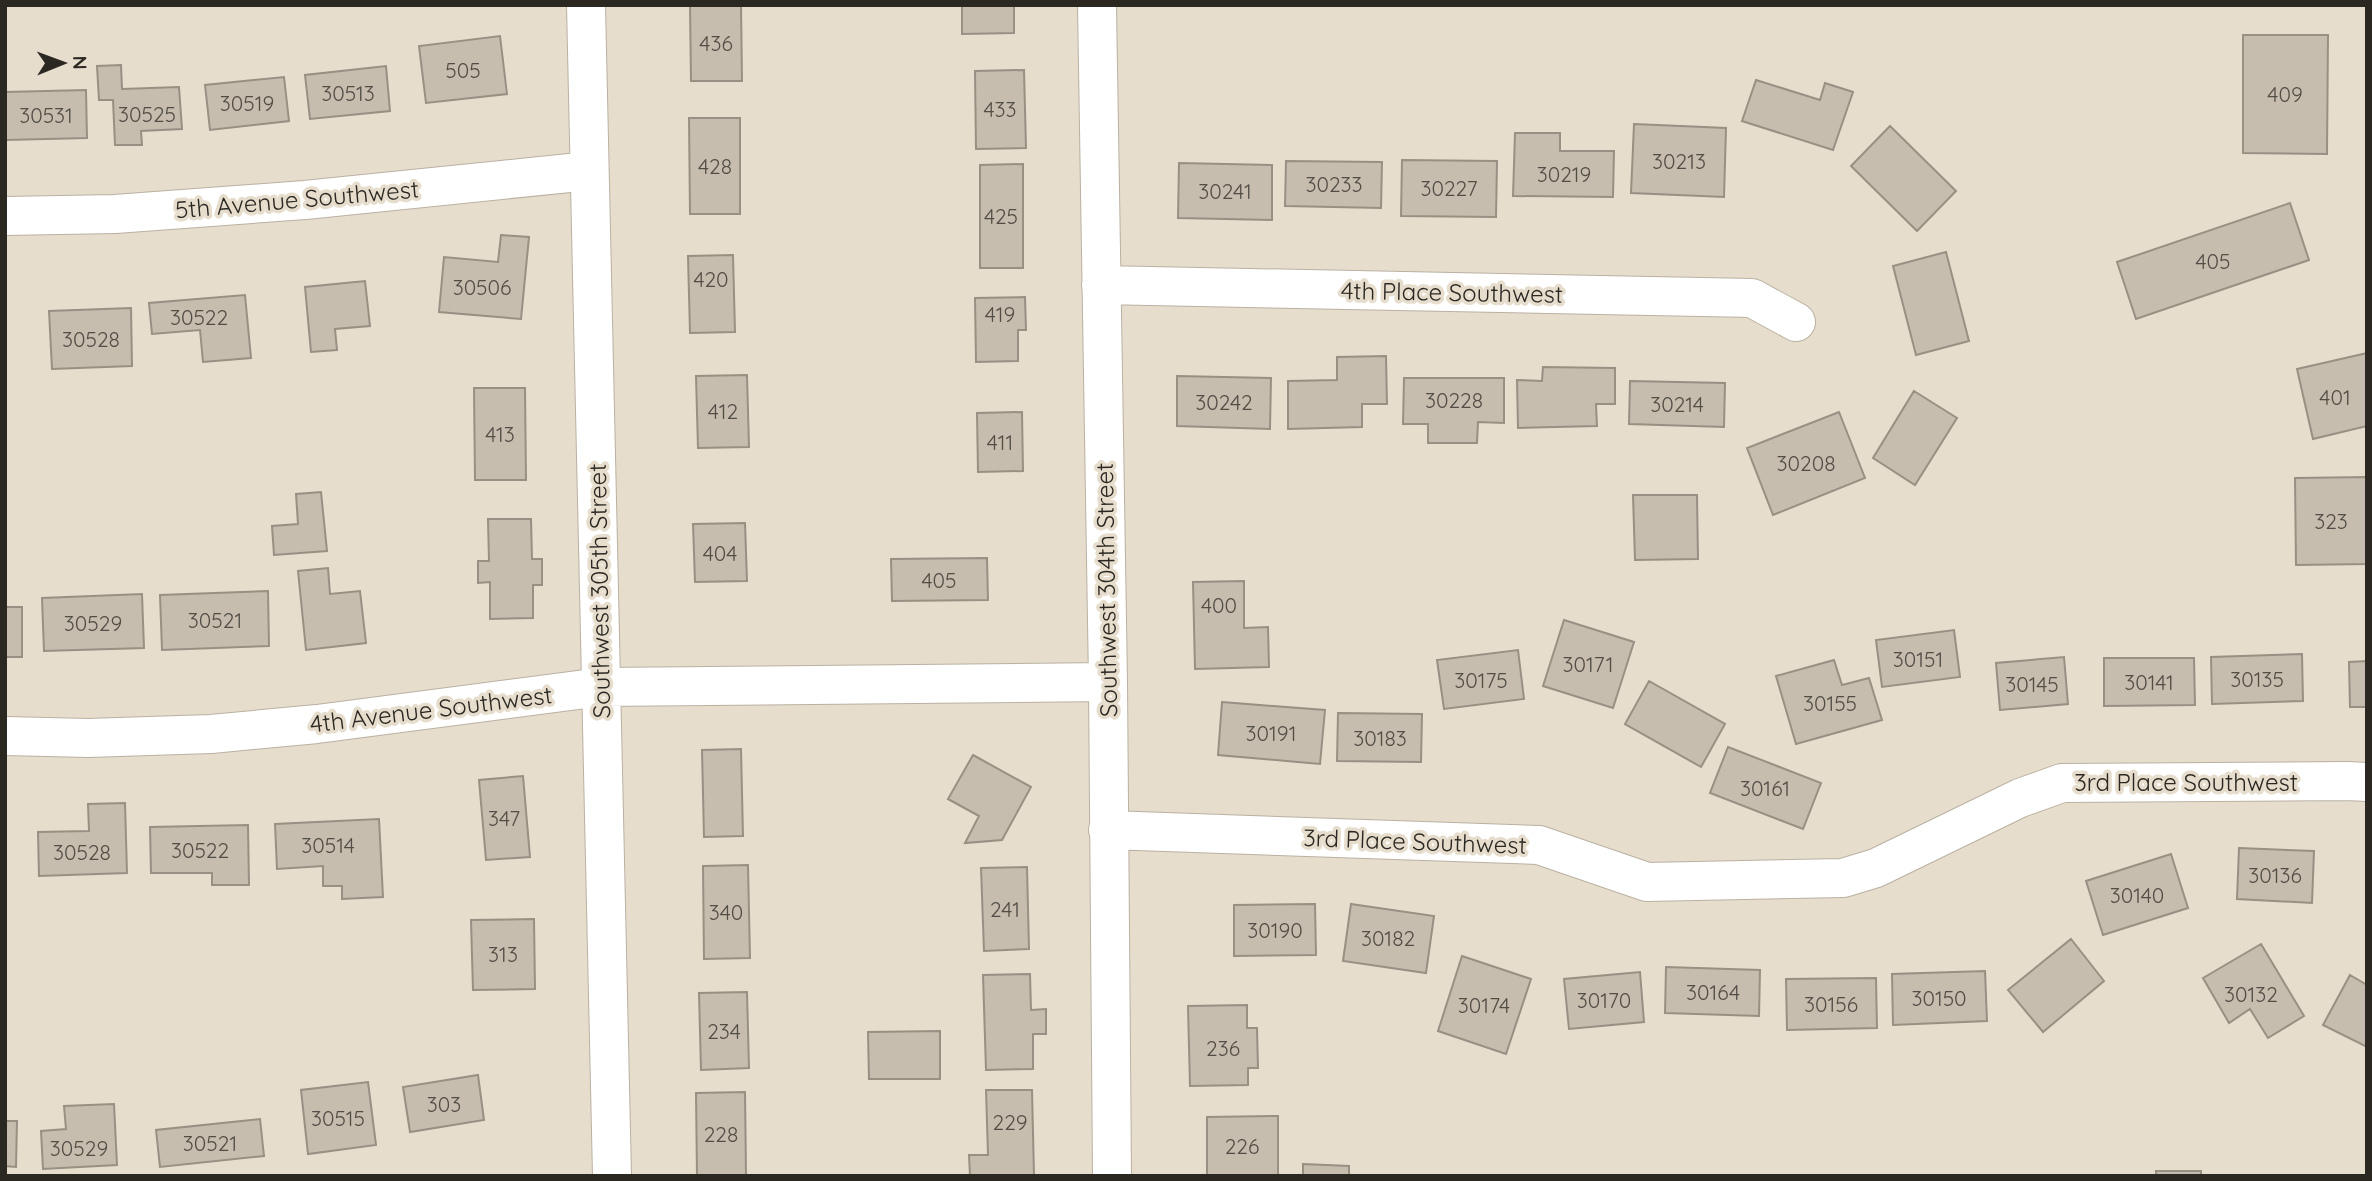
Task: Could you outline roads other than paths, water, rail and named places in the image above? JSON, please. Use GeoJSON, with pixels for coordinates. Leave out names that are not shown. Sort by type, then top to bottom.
{"type":"FeatureCollection","features":[{"type":"Feature","properties":{"kind":"street","name":"Southwest 305th Street"},"geometry":{"type":"LineString","coordinates":[[586,5],[612,1176]]}},
{"type":"Feature","properties":{"kind":"street","name":"Southwest 304th Street"},"geometry":{"type":"LineString","coordinates":[[1097,5],[1108,682],[1112,1176]]}},
{"type":"Feature","properties":{"kind":"street","name":"5th Avenue Southwest"},"geometry":{"type":"LineString","coordinates":[[5,215],[115,214],[306,201],[589,171]]}},
{"type":"Feature","properties":{"kind":"street","name":"4th Place Southwest"},"geometry":{"type":"LineString","coordinates":[[1101,285],[1752,298],[1796,322]]}},
{"type":"Feature","properties":{"kind":"street","name":"4th Avenue Southwest"},"geometry":{"type":"LineString","coordinates":[[5,736],[88,738],[211,734],[317,724],[601,687],[1108,682]]}},
{"type":"Feature","properties":{"kind":"street","name":"3rd Place Southwest"},"geometry":{"type":"LineString","coordinates":[[1108,830],[1539,845],[1647,882],[1843,878],[1876,868],[2020,798],[2062,783],[2367,782]]}}]}
